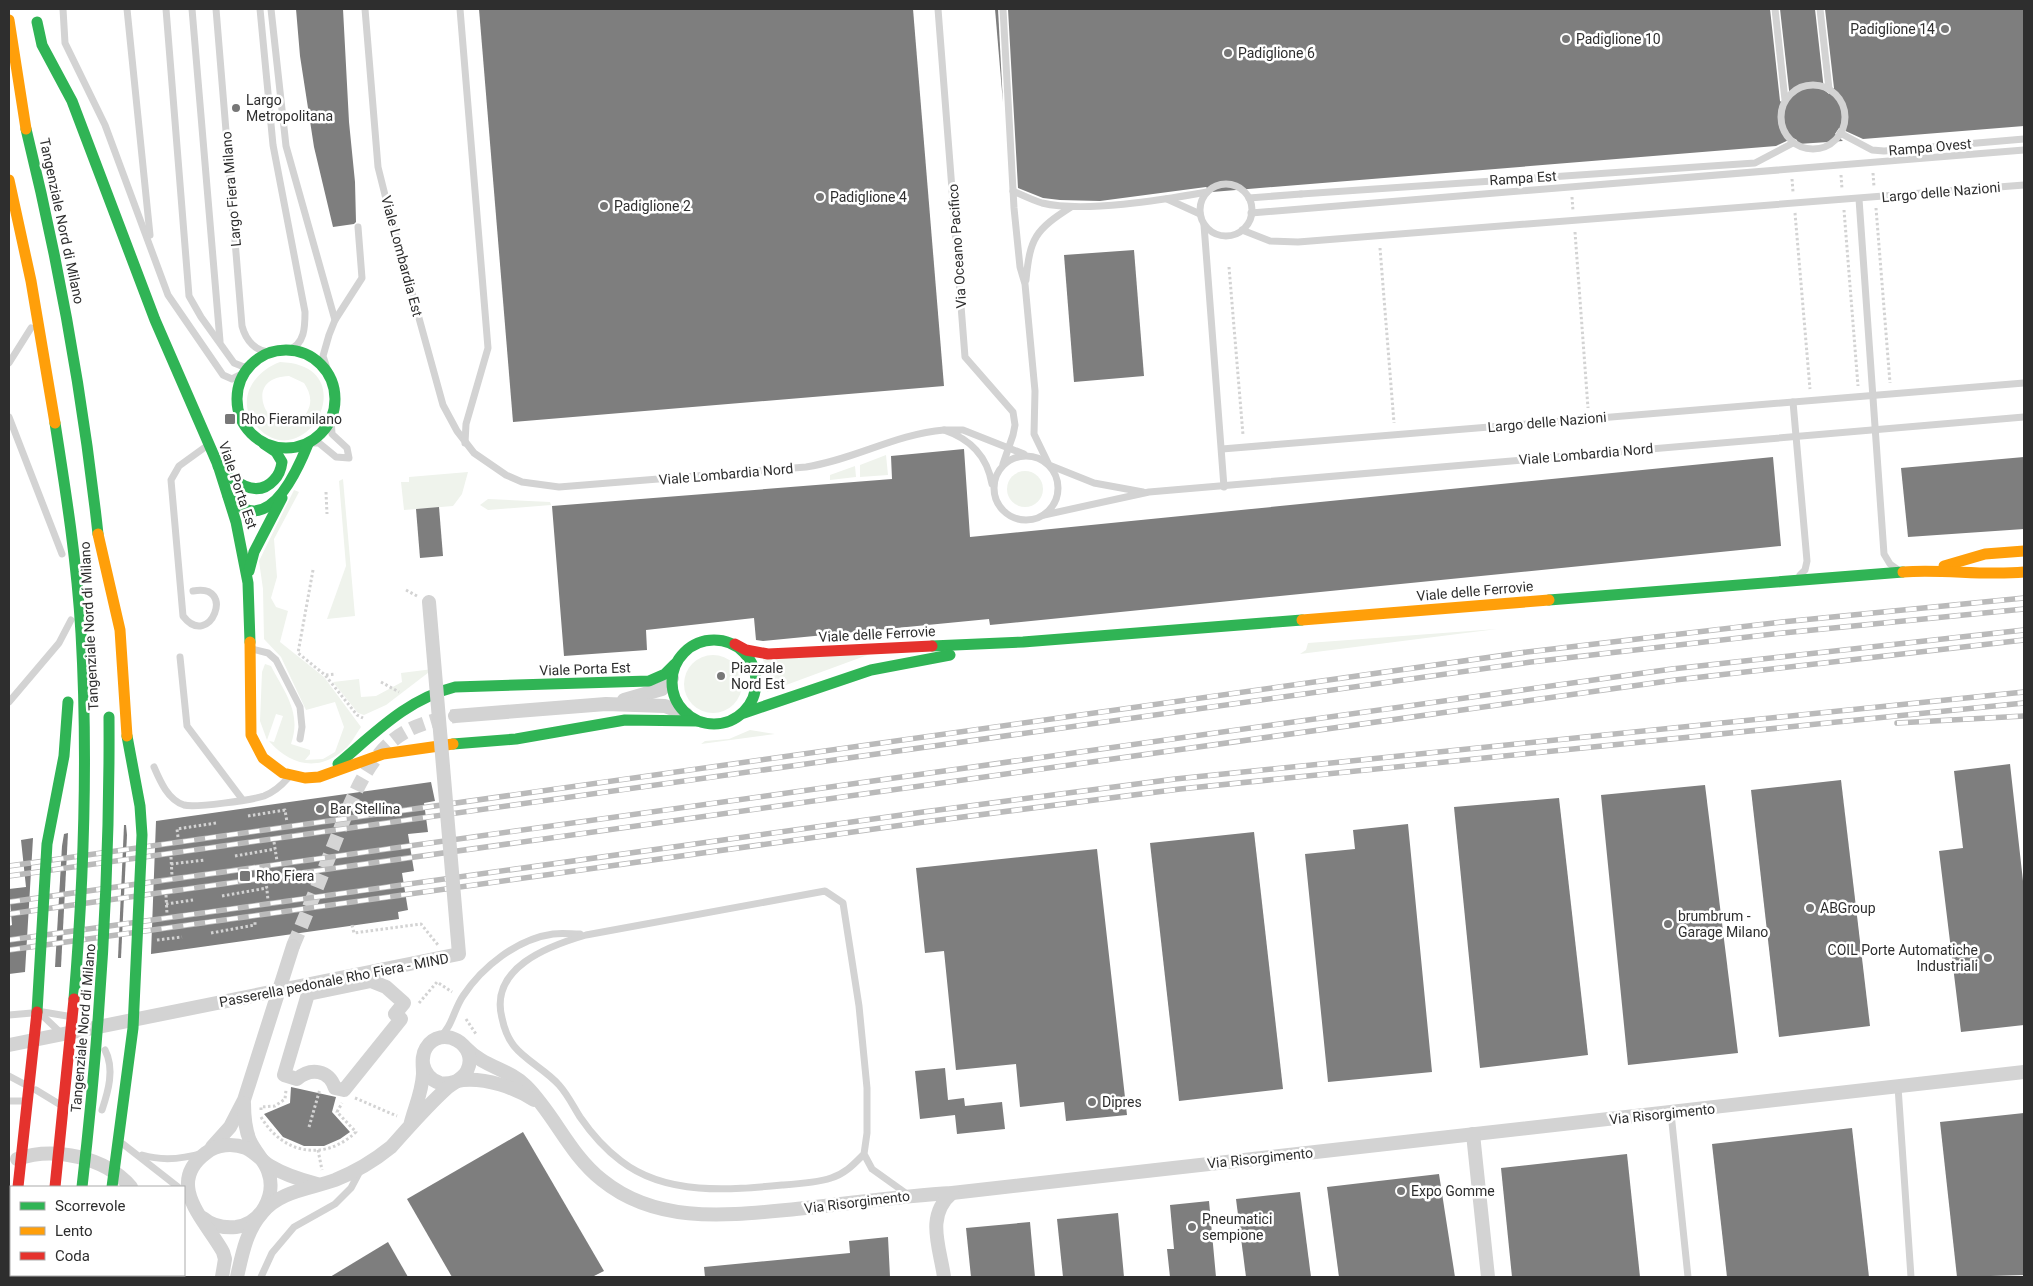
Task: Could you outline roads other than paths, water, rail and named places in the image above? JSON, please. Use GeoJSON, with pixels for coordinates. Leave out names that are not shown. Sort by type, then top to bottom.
{"type":"FeatureCollection","features":[{"type":"Feature","properties":{"kind":"main road"},"geometry":{"type":"LineString","coordinates":[[19,60],[37,32],[36,9]]}},
{"type":"Feature","properties":{"kind":"main road"},"geometry":{"type":"LineString","coordinates":[[9,20],[26,129]]}},
{"type":"Feature","properties":{"kind":"main road","name":"Viale Porta Est"},"geometry":{"type":"LineString","coordinates":[[37,22],[46,56],[72,101],[156,320],[218,465],[228,496],[244,552],[248,583],[250,736],[264,759],[277,770],[290,776],[309,778],[336,774],[374,756],[397,750],[516,739],[625,720],[692,718]]}},
{"type":"Feature","properties":{"kind":"main road","name":"Tangenziale Nord di Milano"},"geometry":{"type":"LineString","coordinates":[[19,60],[26,129],[51,234],[74,354],[88,441],[105,620]]}},
{"type":"Feature","properties":{"kind":"main road","name":"Viale Porta Est"},"geometry":{"type":"LineString","coordinates":[[40,68],[72,101]]}},
{"type":"Feature","properties":{"kind":"main road","name":"Tangenziale Nord di Milano"},"geometry":{"type":"LineString","coordinates":[[9,180],[36,300],[50,384],[66,499],[81,631],[85,765],[84,822],[76,981],[54,1186]]}},
{"type":"Feature","properties":{"kind":"main road"},"geometry":{"type":"LineString","coordinates":[[218,465],[229,478],[248,489],[256,490],[267,487],[278,476],[281,464],[278,454],[249,434],[240,420],[236,404],[237,388],[248,368],[271,352],[288,350],[305,354],[319,362],[328,374],[335,396],[331,418],[325,430],[308,444],[251,561],[248,583]]}},
{"type":"Feature","properties":{"kind":"main road"},"geometry":{"type":"LineString","coordinates":[[262,443],[288,449],[308,444]]}},
{"type":"Feature","properties":{"kind":"main road"},"geometry":{"type":"LineString","coordinates":[[228,496],[239,507],[256,510],[269,506],[284,492]]}},
{"type":"Feature","properties":{"kind":"main road"},"geometry":{"type":"LineString","coordinates":[[65,567],[66,499]]}},
{"type":"Feature","properties":{"kind":"main road"},"geometry":{"type":"LineString","coordinates":[[98,534],[120,630],[127,741],[140,806],[142,835],[132,1028],[112,1186]]}},
{"type":"Feature","properties":{"kind":"main road","name":"Viale delle Ferrovie"},"geometry":{"type":"LineString","coordinates":[[1930,570],[1984,554],[2024,551]]}},
{"type":"Feature","properties":{"kind":"main road","name":"Viale delle Ferrovie"},"geometry":{"type":"LineString","coordinates":[[735,644],[746,650],[768,654],[1023,642],[1930,570],[2002,574],[2024,572]]}},
{"type":"Feature","properties":{"kind":"main road"},"geometry":{"type":"LineString","coordinates":[[64,608],[66,648]]}},
{"type":"Feature","properties":{"kind":"main road"},"geometry":{"type":"LineString","coordinates":[[708,640],[722,640],[735,644],[746,653],[756,672],[755,694],[744,713],[733,720],[721,724],[709,724],[692,718],[676,701],[674,671],[689,649],[708,640]]}},
{"type":"Feature","properties":{"kind":"main road","name":"Viale delle Ferrovie"},"geometry":{"type":"LineString","coordinates":[[744,713],[871,670],[1023,642]]}},
{"type":"Feature","properties":{"kind":"main road","name":"Viale Porta Est"},"geometry":{"type":"LineString","coordinates":[[309,778],[339,764],[410,704],[427,694],[455,687],[586,685],[649,681],[674,671]]}},
{"type":"Feature","properties":{"kind":"main road"},"geometry":{"type":"LineString","coordinates":[[18,1186],[37,1029],[47,844],[64,756],[68,686]]}},
{"type":"Feature","properties":{"kind":"main road","name":"Tangenziale Nord di Milano"},"geometry":{"type":"LineString","coordinates":[[82,1186],[103,992],[109,872],[109,703]]}},
{"type":"Feature","properties":{"kind":"street","name":"Passerella pedonale Rho Fiera - MIND"},"geometry":{"type":"LineString","coordinates":[[9,1045],[459,954],[429,602]]}},
{"type":"Feature","properties":{"kind":"street"},"geometry":{"type":"LineString","coordinates":[[606,704],[653,693],[662,689],[674,671]]}},
{"type":"Feature","properties":{"kind":"street"},"geometry":{"type":"LineString","coordinates":[[455,716],[606,704],[665,706],[692,718]]}},
{"type":"Feature","properties":{"kind":"street"},"geometry":{"type":"LineString","coordinates":[[222,1277],[225,1268],[223,1252],[188,1194],[188,1180],[192,1167],[230,1128],[244,1100],[293,946]]}},
{"type":"Feature","properties":{"kind":"street"},"geometry":{"type":"LineString","coordinates":[[371,981],[386,988],[404,1003],[395,1014],[401,1018],[344,1090],[335,1088],[330,1077],[322,1072],[308,1072],[297,1079],[284,1075],[308,994],[371,981]]}},
{"type":"Feature","properties":{"kind":"street"},"geometry":{"type":"LineString","coordinates":[[196,1210],[208,1222],[228,1228],[240,1226],[282,1198],[317,1184],[334,1180],[362,1166],[391,1147],[410,1126],[464,1076],[470,1060],[466,1048],[460,1041],[452,1037],[436,1039],[426,1048],[422,1062],[421,1087],[410,1126]]}},
{"type":"Feature","properties":{"kind":"street","name":"Via Risorgimento"},"geometry":{"type":"LineString","coordinates":[[466,1048],[484,1063],[522,1082],[570,1148],[595,1174],[612,1188],[634,1201],[664,1210],[702,1215],[735,1215],[952,1193],[2024,1072]]}},
{"type":"Feature","properties":{"kind":"street"},"geometry":{"type":"LineString","coordinates":[[422,1062],[426,1073],[435,1081],[444,1084],[456,1082]]}},
{"type":"Feature","properties":{"kind":"street","name":"Via Risorgimento"},"geometry":{"type":"LineString","coordinates":[[456,1082],[469,1080],[493,1083],[518,1091],[539,1103]]}},
{"type":"Feature","properties":{"kind":"street"},"geometry":{"type":"LineString","coordinates":[[237,1277],[247,1237],[262,1213],[271,1191],[268,1170],[250,1141],[246,1126],[244,1100]]}},
{"type":"Feature","properties":{"kind":"street"},"geometry":{"type":"LineString","coordinates":[[1473,1134],[1488,1277]]}},
{"type":"Feature","properties":{"kind":"street"},"geometry":{"type":"LineString","coordinates":[[208,1151],[224,1145],[236,1145],[247,1148],[279,1171],[317,1184]]}},
{"type":"Feature","properties":{"kind":"street"},"geometry":{"type":"LineString","coordinates":[[9,1162],[39,1154],[63,1155],[104,1166],[131,1186]]}},
{"type":"Feature","properties":{"kind":"street"},"geometry":{"type":"LineString","coordinates":[[944,1277],[935,1225],[941,1202],[952,1193]]}},
{"type":"Feature","properties":{"kind":"lane"},"geometry":{"type":"LineString","coordinates":[[63,9],[65,43],[105,125],[168,295],[223,375],[232,379],[248,368]]}},
{"type":"Feature","properties":{"kind":"lane"},"geometry":{"type":"LineString","coordinates":[[127,9],[151,245]]}},
{"type":"Feature","properties":{"kind":"lane"},"geometry":{"type":"LineString","coordinates":[[166,9],[188,286],[192,303],[234,363],[248,368]]}},
{"type":"Feature","properties":{"kind":"lane"},"geometry":{"type":"LineString","coordinates":[[192,9],[220,342]]}},
{"type":"Feature","properties":{"kind":"lane","name":"Largo Fiera Milano"},"geometry":{"type":"LineString","coordinates":[[216,9],[242,326],[252,345],[264,352],[271,352]]}},
{"type":"Feature","properties":{"kind":"lane"},"geometry":{"type":"LineString","coordinates":[[260,9],[273,145],[305,312],[302,339],[297,346],[288,350]]}},
{"type":"Feature","properties":{"kind":"lane"},"geometry":{"type":"LineString","coordinates":[[271,9],[286,146],[335,320]]}},
{"type":"Feature","properties":{"kind":"lane","name":"Viale Lombardia Est"},"geometry":{"type":"LineString","coordinates":[[365,9],[378,167],[443,405],[465,444],[487,463],[506,475]]}},
{"type":"Feature","properties":{"kind":"lane"},"geometry":{"type":"LineString","coordinates":[[460,9],[488,348],[466,424],[465,444]]}},
{"type":"Feature","properties":{"kind":"lane","name":"Via Oceano Pacifico"},"geometry":{"type":"LineString","coordinates":[[938,9],[965,357],[1013,412],[1015,425],[1003,464]]}},
{"type":"Feature","properties":{"kind":"lane"},"geometry":{"type":"LineString","coordinates":[[1003,9],[1013,191],[1020,267],[1026,284]]}},
{"type":"Feature","properties":{"kind":"lane"},"geometry":{"type":"LineString","coordinates":[[1775,9],[1785,100]]}},
{"type":"Feature","properties":{"kind":"lane"},"geometry":{"type":"LineString","coordinates":[[1820,9],[1829,89]]}},
{"type":"Feature","properties":{"kind":"lane"},"geometry":{"type":"LineString","coordinates":[[1810,84],[1829,89],[1838,96],[1843,106],[1845,116],[1840,134],[1831,144],[1822,148],[1807,148],[1793,143],[1782,127],[1781,109],[1785,100],[1792,92],[1810,84]]}},
{"type":"Feature","properties":{"kind":"lane","name":"Rampa Ovest"},"geometry":{"type":"LineString","coordinates":[[1840,134],[1872,150],[1884,151],[2024,139]]}},
{"type":"Feature","properties":{"kind":"lane","name":"Rampa Est"},"geometry":{"type":"LineString","coordinates":[[1249,198],[1755,162],[1793,143]]}},
{"type":"Feature","properties":{"kind":"lane"},"geometry":{"type":"LineString","coordinates":[[1251,213],[2024,150]]}},
{"type":"Feature","properties":{"kind":"lane"},"geometry":{"type":"LineString","coordinates":[[1013,191],[1041,202],[1071,207],[1167,199],[1207,192],[1216,186],[1225,184],[1242,190],[1249,198],[1251,213],[1248,223],[1242,230],[1231,235],[1219,235],[1204,225]]}},
{"type":"Feature","properties":{"kind":"lane","name":"Largo delle Nazioni"},"geometry":{"type":"LineString","coordinates":[[1242,230],[1270,241],[1289,242],[2024,185]]}},
{"type":"Feature","properties":{"kind":"lane"},"geometry":{"type":"LineString","coordinates":[[1207,192],[1201,203],[1200,214],[1204,225],[1224,487]]}},
{"type":"Feature","properties":{"kind":"lane"},"geometry":{"type":"LineString","coordinates":[[1167,199],[1200,214]]}},
{"type":"Feature","properties":{"kind":"lane"},"geometry":{"type":"LineString","coordinates":[[1859,199],[1884,554],[1890,564],[1906,572]]}},
{"type":"Feature","properties":{"kind":"lane"},"geometry":{"type":"LineString","coordinates":[[944,430],[961,436],[976,448],[990,474],[996,503],[1003,512],[1012,518],[1034,520],[1052,508],[1058,489],[1055,473],[1034,434],[1035,391],[1026,284],[1029,250],[1039,231],[1071,207]]}},
{"type":"Feature","properties":{"kind":"lane"},"geometry":{"type":"LineString","coordinates":[[328,374],[322,356],[335,320],[362,278],[358,228]]}},
{"type":"Feature","properties":{"kind":"lane"},"geometry":{"type":"LineString","coordinates":[[9,363],[34,322],[40,298],[35,271],[11,232]]}},
{"type":"Feature","properties":{"kind":"lane","name":"Largo delle Nazioni"},"geometry":{"type":"LineString","coordinates":[[1222,449],[2024,383]]}},
{"type":"Feature","properties":{"kind":"lane"},"geometry":{"type":"LineString","coordinates":[[1786,581],[1801,575],[1808,561],[1806,527],[1794,436],[1793,402]]}},
{"type":"Feature","properties":{"kind":"lane"},"geometry":{"type":"LineString","coordinates":[[9,417],[65,567],[73,602],[68,627],[60,643],[9,702]]}},
{"type":"Feature","properties":{"kind":"lane","name":"Viale Lombardia Nord"},"geometry":{"type":"LineString","coordinates":[[1044,515],[1148,492],[1224,487],[2024,417]]}},
{"type":"Feature","properties":{"kind":"lane"},"geometry":{"type":"LineString","coordinates":[[308,444],[319,444],[336,457],[349,458],[347,448],[332,434],[331,418]]}},
{"type":"Feature","properties":{"kind":"lane","name":"Viale Lombardia Nord"},"geometry":{"type":"LineString","coordinates":[[506,475],[536,485],[559,487],[787,470],[819,465],[916,434],[944,430],[963,430],[1026,455]]}},
{"type":"Feature","properties":{"kind":"lane"},"geometry":{"type":"LineString","coordinates":[[193,592],[206,592],[214,597],[217,604],[217,612],[213,620],[203,625],[188,623],[183,616],[171,480],[179,466],[209,444]]}},
{"type":"Feature","properties":{"kind":"lane"},"geometry":{"type":"LineString","coordinates":[[993,492],[994,481],[1003,464],[1010,459],[1026,455],[1035,456],[1049,465]]}},
{"type":"Feature","properties":{"kind":"lane","name":"Viale Lombardia Nord"},"geometry":{"type":"LineString","coordinates":[[1049,465],[1094,483],[1148,492]]}},
{"type":"Feature","properties":{"kind":"lane"},"geometry":{"type":"LineString","coordinates":[[250,649],[268,653],[276,660],[300,707],[302,727],[300,739]]}},
{"type":"Feature","properties":{"kind":"lane"},"geometry":{"type":"LineString","coordinates":[[180,657],[187,726],[242,799]]}},
{"type":"Feature","properties":{"kind":"lane"},"geometry":{"type":"LineString","coordinates":[[154,767],[161,784],[171,796],[183,804],[195,806],[263,796],[281,787],[290,776]]}},
{"type":"Feature","properties":{"kind":"lane"},"geometry":{"type":"LineString","coordinates":[[864,1154],[849,1169],[832,1178],[738,1189],[711,1189],[673,1184],[650,1176],[622,1162],[592,1132],[552,1077],[513,1045],[501,1015],[500,993],[518,968],[545,949],[586,935],[825,892],[843,902],[859,1006],[867,1088],[867,1133],[864,1154],[869,1166],[876,1173],[909,1196]]}},
{"type":"Feature","properties":{"kind":"lane"},"geometry":{"type":"LineString","coordinates":[[436,1039],[447,1030],[458,1005],[472,983],[506,954],[537,938],[555,934],[586,935]]}},
{"type":"Feature","properties":{"kind":"lane"},"geometry":{"type":"LineString","coordinates":[[9,1015],[48,1011],[66,1015],[93,1032],[101,1042],[110,1063],[108,1090],[100,1118]]}},
{"type":"Feature","properties":{"kind":"lane"},"geometry":{"type":"LineString","coordinates":[[9,1015],[46,1017],[60,1030],[74,1054],[76,1062]]}},
{"type":"Feature","properties":{"kind":"lane"},"geometry":{"type":"LineString","coordinates":[[9,1076],[71,1112]]}},
{"type":"Feature","properties":{"kind":"lane"},"geometry":{"type":"LineString","coordinates":[[1898,1087],[1911,1277]]}},
{"type":"Feature","properties":{"kind":"lane"},"geometry":{"type":"LineString","coordinates":[[9,1101],[19,1102],[36,1097],[48,1097]]}},
{"type":"Feature","properties":{"kind":"lane"},"geometry":{"type":"LineString","coordinates":[[1671,1113],[1688,1277]]}},
{"type":"Feature","properties":{"kind":"lane"},"geometry":{"type":"LineString","coordinates":[[84,1120],[97,1127]]}},
{"type":"Feature","properties":{"kind":"lane"},"geometry":{"type":"LineString","coordinates":[[113,1138],[137,1153],[177,1186]]}},
{"type":"Feature","properties":{"kind":"lane"},"geometry":{"type":"LineString","coordinates":[[137,1153],[161,1159],[180,1158],[208,1151]]}},
{"type":"Feature","properties":{"kind":"lane"},"geometry":{"type":"LineString","coordinates":[[261,1277],[272,1253],[294,1226],[335,1204],[351,1188],[362,1166]]}},
{"type":"Feature","properties":{"kind":"lane"},"geometry":{"type":"LineString","coordinates":[[185,1195],[196,1210]]}},
{"type":"Feature","properties":{"kind":"tunnel"},"geometry":{"type":"LineString","coordinates":[[293,946],[356,790],[372,764],[392,741],[406,731],[430,722],[455,716]]}},
{"type":"Feature","properties":{"kind":"railway"},"geometry":{"type":"LineString","coordinates":[[9,866],[1527,652],[1782,622],[2024,598]]}},
{"type":"Feature","properties":{"kind":"railway"},"geometry":{"type":"LineString","coordinates":[[9,876],[1531,662],[1783,633],[2024,609]]}},
{"type":"Feature","properties":{"kind":"railway"},"geometry":{"type":"LineString","coordinates":[[9,902],[1672,669],[2024,630]]}},
{"type":"Feature","properties":{"kind":"railway"},"geometry":{"type":"LineString","coordinates":[[9,914],[1675,680],[2024,640]]}},
{"type":"Feature","properties":{"kind":"railway"},"geometry":{"type":"LineString","coordinates":[[9,940],[923,812],[1175,779],[2024,692]]}},
{"type":"Feature","properties":{"kind":"railway"},"geometry":{"type":"LineString","coordinates":[[9,950],[924,822],[1180,789],[2024,703]]}},
{"type":"Feature","properties":{"kind":"railway"},"geometry":{"type":"LineString","coordinates":[[1897,723],[2024,716]]}},
{"type":"Feature","properties":{"kind":"place","name":"Padiglione 14"},"geometry":{"type":"Point","coordinates":[1945,29]}},
{"type":"Feature","properties":{"kind":"place","name":"Padiglione 10"},"geometry":{"type":"Point","coordinates":[1566,39]}},
{"type":"Feature","properties":{"kind":"place","name":"Padiglione 6"},"geometry":{"type":"Point","coordinates":[1228,53]}},
{"type":"Feature","properties":{"kind":"place","name":"Largo Metropolitana"},"geometry":{"type":"Point","coordinates":[236,108]}},
{"type":"Feature","properties":{"kind":"place","name":"Padiglione 4"},"geometry":{"type":"Point","coordinates":[820,197]}},
{"type":"Feature","properties":{"kind":"place","name":"Padiglione 2"},"geometry":{"type":"Point","coordinates":[604,206]}},
{"type":"Feature","properties":{"kind":"place","name":"Rho Fieramilano"},"geometry":{"type":"Point","coordinates":[230,419]}},
{"type":"Feature","properties":{"kind":"place","name":"Piazzale Nord Est"},"geometry":{"type":"Point","coordinates":[721,676]}},
{"type":"Feature","properties":{"kind":"place","name":"Bar Stellina"},"geometry":{"type":"Point","coordinates":[320,809]}},
{"type":"Feature","properties":{"kind":"place","name":"Rho Fiera"},"geometry":{"type":"Point","coordinates":[245,876]}},
{"type":"Feature","properties":{"kind":"place","name":"ABGroup"},"geometry":{"type":"Point","coordinates":[1810,908]}},
{"type":"Feature","properties":{"kind":"place","name":"brumbrum - Garage Milano"},"geometry":{"type":"Point","coordinates":[1668,924]}},
{"type":"Feature","properties":{"kind":"place","name":"COIL Porte Automatiche Industriali"},"geometry":{"type":"Point","coordinates":[1988,958]}},
{"type":"Feature","properties":{"kind":"place","name":"Dipres"},"geometry":{"type":"Point","coordinates":[1092,1102]}},
{"type":"Feature","properties":{"kind":"place","name":"Expo Gomme"},"geometry":{"type":"Point","coordinates":[1401,1191]}},
{"type":"Feature","properties":{"kind":"place","name":"Pneumatici sempione"},"geometry":{"type":"Point","coordinates":[1192,1227]}}]}
